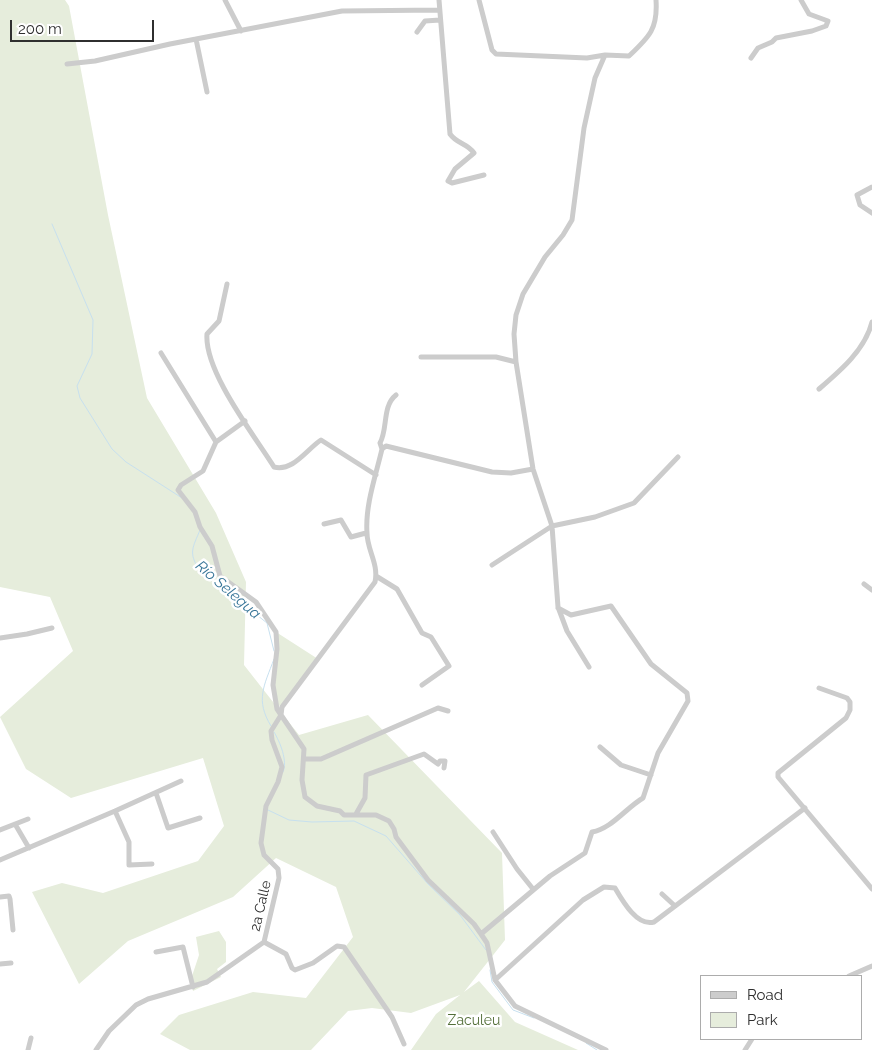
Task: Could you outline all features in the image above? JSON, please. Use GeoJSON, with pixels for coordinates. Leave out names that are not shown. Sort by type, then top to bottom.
{"type":"FeatureCollection","features":[{"type":"Feature","properties":{"kind":"street"},"geometry":{"type":"LineString","coordinates":[[225,0],[241,31]]}},
{"type":"Feature","properties":{"kind":"street"},"geometry":{"type":"LineString","coordinates":[[439,0],[438,10],[445,57],[450,134],[455,141],[466,145],[474,153],[455,169],[448,181],[452,183],[484,174]]}},
{"type":"Feature","properties":{"kind":"street"},"geometry":{"type":"LineString","coordinates":[[479,0],[492,50],[496,54],[587,58],[605,55],[629,56],[647,39],[656,24],[656,0]]}},
{"type":"Feature","properties":{"kind":"street"},"geometry":{"type":"LineString","coordinates":[[751,58],[758,48],[772,42],[776,38],[812,32],[826,26],[828,21],[809,14],[801,0]]}},
{"type":"Feature","properties":{"kind":"street"},"geometry":{"type":"LineString","coordinates":[[67,64],[95,61],[196,39],[342,11],[438,10]]}},
{"type":"Feature","properties":{"kind":"street"},"geometry":{"type":"LineString","coordinates":[[417,32],[426,21],[440,20]]}},
{"type":"Feature","properties":{"kind":"street"},"geometry":{"type":"LineString","coordinates":[[196,39],[207,92]]}},
{"type":"Feature","properties":{"kind":"street"},"geometry":{"type":"LineString","coordinates":[[589,667],[567,631],[558,607],[552,526],[533,469],[516,362],[516,315],[524,294],[544,257],[563,235],[572,220],[584,128],[595,78],[605,55]]}},
{"type":"Feature","properties":{"kind":"street"},"geometry":{"type":"LineString","coordinates":[[872,187],[857,195],[860,206],[872,213]]}},
{"type":"Feature","properties":{"kind":"street"},"geometry":{"type":"LineString","coordinates":[[227,284],[219,321],[206,336],[214,369],[274,467],[286,467],[303,457],[321,440],[376,474]]}},
{"type":"Feature","properties":{"kind":"street"},"geometry":{"type":"LineString","coordinates":[[819,389],[844,368],[869,335],[872,322]]}},
{"type":"Feature","properties":{"kind":"street"},"geometry":{"type":"LineString","coordinates":[[161,353],[216,442]]}},
{"type":"Feature","properties":{"kind":"street"},"geometry":{"type":"LineString","coordinates":[[421,357],[496,357],[516,362]]}},
{"type":"Feature","properties":{"kind":"street"},"geometry":{"type":"LineString","coordinates":[[396,395],[388,407],[384,435],[380,443],[382,449],[368,513],[366,533],[376,576],[397,589],[422,633],[431,636],[448,664],[448,668],[422,685]]}},
{"type":"Feature","properties":{"kind":"street"},"geometry":{"type":"LineString","coordinates":[[245,421],[216,442],[202,471],[181,485],[178,490],[193,509],[201,528],[212,546],[220,576],[256,602],[276,632],[277,649],[273,685],[276,709],[302,742],[305,759],[302,780],[305,797],[317,806],[340,811],[344,816],[356,814],[376,816],[388,821],[394,828],[396,837],[428,880],[474,924],[481,934],[487,943],[495,980],[515,1006],[606,1050]]}},
{"type":"Feature","properties":{"kind":"street"},"geometry":{"type":"LineString","coordinates":[[382,449],[386,446],[492,472],[511,473],[533,469]]}},
{"type":"Feature","properties":{"kind":"street"},"geometry":{"type":"LineString","coordinates":[[492,565],[552,526],[595,518],[634,503],[678,457]]}},
{"type":"Feature","properties":{"kind":"street"},"geometry":{"type":"LineString","coordinates":[[324,524],[341,520],[351,537],[366,533]]}},
{"type":"Feature","properties":{"kind":"street","name":"2a Calle"},"geometry":{"type":"LineString","coordinates":[[96,1050],[109,1031],[136,1005],[148,999],[207,982],[264,942],[279,878],[278,869],[264,855],[261,843],[266,806],[278,782],[282,768],[272,740],[272,729],[281,715],[282,707],[376,582],[376,576]]}},
{"type":"Feature","properties":{"kind":"street"},"geometry":{"type":"LineString","coordinates":[[864,584],[872,590]]}},
{"type":"Feature","properties":{"kind":"street"},"geometry":{"type":"LineString","coordinates":[[481,934],[533,889],[585,853],[592,832],[603,829],[631,805],[643,798],[658,753],[688,700],[687,693],[652,664],[611,606],[572,615],[558,607]]}},
{"type":"Feature","properties":{"kind":"street"},"geometry":{"type":"LineString","coordinates":[[0,638],[52,628]]}},
{"type":"Feature","properties":{"kind":"street"},"geometry":{"type":"LineString","coordinates":[[819,688],[846,698],[850,702],[850,710],[846,718],[778,774],[781,781],[871,887]]}},
{"type":"Feature","properties":{"kind":"street"},"geometry":{"type":"LineString","coordinates":[[305,759],[321,759],[438,708],[448,710]]}},
{"type":"Feature","properties":{"kind":"street"},"geometry":{"type":"LineString","coordinates":[[600,747],[620,764],[651,775]]}},
{"type":"Feature","properties":{"kind":"street"},"geometry":{"type":"LineString","coordinates":[[356,814],[366,798],[366,775],[424,754],[438,764],[440,761],[445,761],[444,768]]}},
{"type":"Feature","properties":{"kind":"street"},"geometry":{"type":"LineString","coordinates":[[0,860],[116,812],[181,781]]}},
{"type":"Feature","properties":{"kind":"street"},"geometry":{"type":"LineString","coordinates":[[156,793],[168,828],[200,818]]}},
{"type":"Feature","properties":{"kind":"street"},"geometry":{"type":"LineString","coordinates":[[495,980],[583,900],[604,887],[615,888],[630,910],[646,922],[654,922],[805,808]]}},
{"type":"Feature","properties":{"kind":"street"},"geometry":{"type":"LineString","coordinates":[[116,812],[130,842],[128,865],[152,864]]}},
{"type":"Feature","properties":{"kind":"street"},"geometry":{"type":"LineString","coordinates":[[0,830],[28,819]]}},
{"type":"Feature","properties":{"kind":"street"},"geometry":{"type":"LineString","coordinates":[[15,824],[29,848]]}},
{"type":"Feature","properties":{"kind":"street"},"geometry":{"type":"LineString","coordinates":[[493,832],[517,869],[533,889]]}},
{"type":"Feature","properties":{"kind":"street"},"geometry":{"type":"LineString","coordinates":[[662,894],[675,906]]}},
{"type":"Feature","properties":{"kind":"street"},"geometry":{"type":"LineString","coordinates":[[0,897],[9,896],[10,898],[13,930]]}},
{"type":"Feature","properties":{"kind":"street"},"geometry":{"type":"LineString","coordinates":[[264,942],[282,951],[295,970],[313,963],[337,946],[344,947],[392,1017],[404,1044]]}},
{"type":"Feature","properties":{"kind":"street"},"geometry":{"type":"LineString","coordinates":[[156,952],[184,946],[193,986]]}},
{"type":"Feature","properties":{"kind":"street"},"geometry":{"type":"LineString","coordinates":[[0,964],[11,963]]}},
{"type":"Feature","properties":{"kind":"street"},"geometry":{"type":"LineString","coordinates":[[851,975],[872,966]]}},
{"type":"Feature","properties":{"kind":"street"},"geometry":{"type":"LineString","coordinates":[[28,1050],[31,1038]]}},
{"type":"Feature","properties":{"kind":"green space","name":"Zaculeu"},"geometry":{"type":"Polygon","coordinates":[[[0,0],[65,0],[69,6],[108,215],[147,398],[216,513],[246,582],[244,665],[299,735],[368,715],[502,853],[505,940],[464,992],[479,981],[515,1022],[578,1050],[411,1050],[436,1014],[460,995],[411,1013],[372,1008],[348,1011],[311,1050],[190,1050],[160,1034],[179,1015],[253,992],[306,998],[353,937],[336,887],[276,858],[233,897],[128,941],[79,984],[32,892],[62,883],[103,893],[198,861],[224,826],[203,758],[71,798],[26,769],[0,717],[73,651],[50,597],[0,587],[0,0]]]}},
{"type":"Feature","properties":{"kind":"green space"},"geometry":{"type":"Polygon","coordinates":[[[276,632],[318,659],[282,707],[278,705],[273,687],[276,632]]]}},
{"type":"Feature","properties":{"kind":"green space"},"geometry":{"type":"Polygon","coordinates":[[[219,931],[226,942],[226,962],[217,969],[221,977],[193,991],[191,979],[199,955],[196,937],[219,931]]]}},
{"type":"Feature","properties":{"kind":"waterway","name":"Río Selegua"},"geometry":{"type":"LineString","coordinates":[[52,224],[93,320],[92,354],[77,386],[80,398],[112,449],[126,462],[182,498]]}},
{"type":"Feature","properties":{"kind":"waterway","name":"Río Selegua"},"geometry":{"type":"LineString","coordinates":[[200,530],[193,550],[194,559],[199,569],[267,623],[274,651]]}},
{"type":"Feature","properties":{"kind":"waterway","name":"Río Selegua"},"geometry":{"type":"LineString","coordinates":[[271,726],[266,717],[262,700],[264,685],[274,659]]}},
{"type":"Feature","properties":{"kind":"waterway","name":"Río Selegua"},"geometry":{"type":"LineString","coordinates":[[274,732],[284,757],[283,772]]}},
{"type":"Feature","properties":{"kind":"waterway","name":"Río Selegua"},"geometry":{"type":"LineString","coordinates":[[268,810],[289,820],[312,822],[354,821],[386,836],[428,884],[460,915],[486,950]]}},
{"type":"Feature","properties":{"kind":"waterway","name":"Río Selegua"},"geometry":{"type":"LineString","coordinates":[[490,970],[492,982],[513,1010],[534,1018]]}},
{"type":"Feature","properties":{"kind":"waterway","name":"Río Selegua"},"geometry":{"type":"LineString","coordinates":[[586,1043],[597,1050]]}}]}
